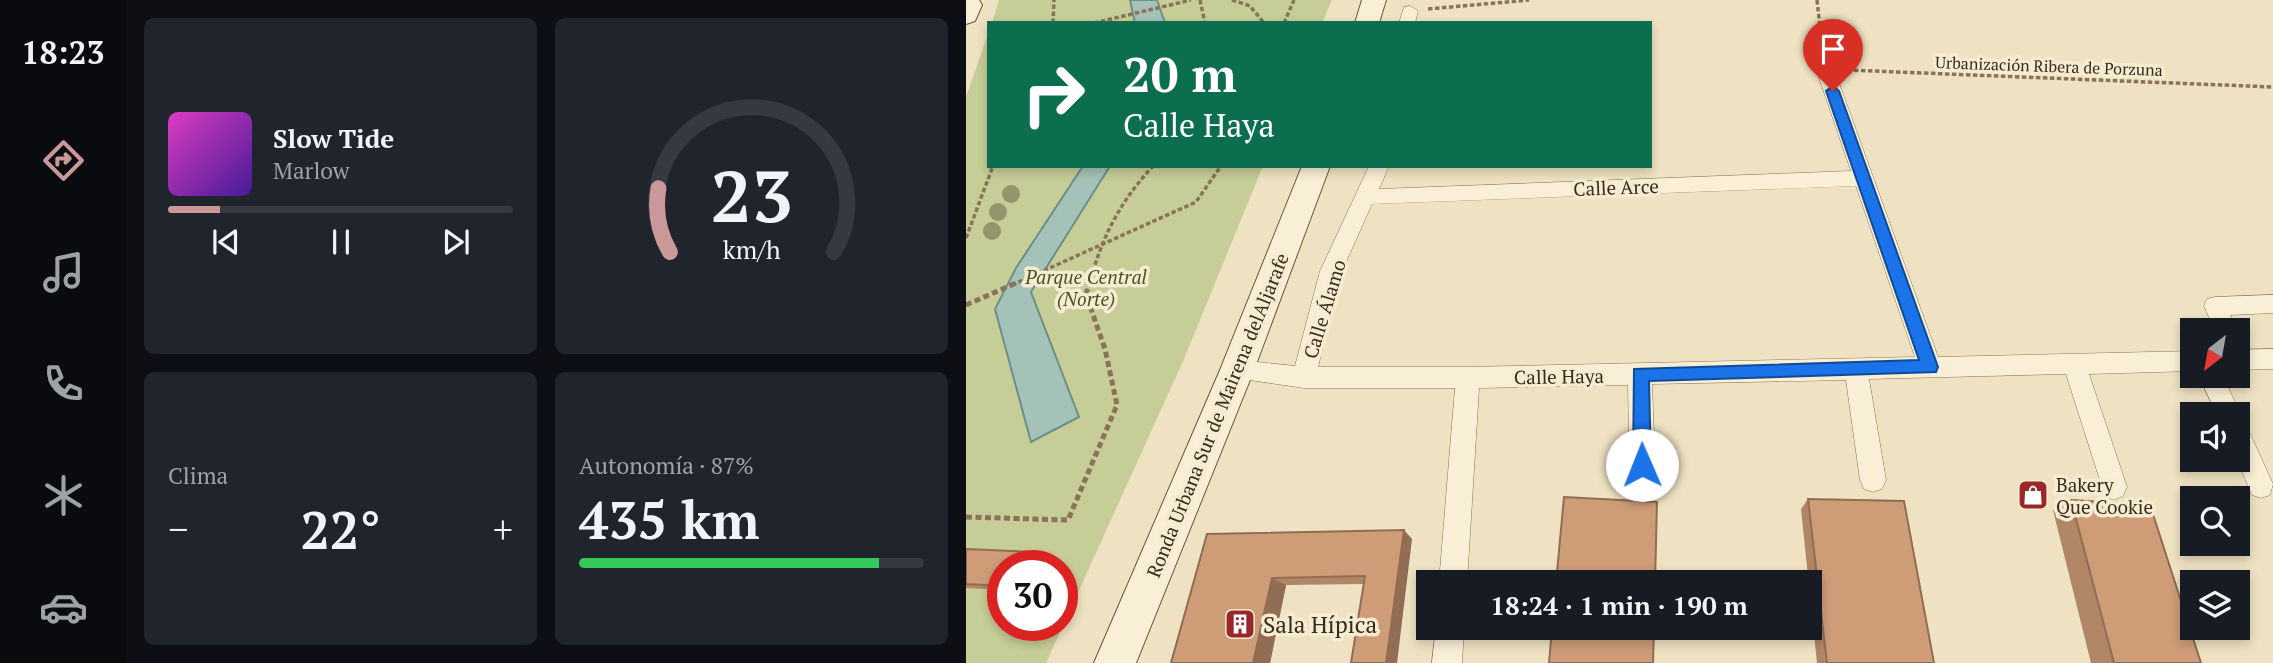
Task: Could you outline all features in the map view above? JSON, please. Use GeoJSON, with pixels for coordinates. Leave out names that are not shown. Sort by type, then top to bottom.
{"type":"FeatureCollection","features":[{"type":"Feature","properties":{"kind":"street"},"geometry":{"type":"LineString","coordinates":[[966,16],[970,5],[967,0]]}},
{"type":"Feature","properties":{"kind":"street"},"geometry":{"type":"LineString","coordinates":[[1368,21],[1374,0]]}},
{"type":"Feature","properties":{"kind":"street"},"geometry":{"type":"LineString","coordinates":[[1825,69],[1930,367]]}},
{"type":"Feature","properties":{"kind":"street","name":"Ronda Urbana Sur de Mairena delAljarafe"},"geometry":{"type":"LineString","coordinates":[[1115,663],[1237,370],[1315,168]]}},
{"type":"Feature","properties":{"kind":"street","name":"Calle Álamo"},"geometry":{"type":"LineString","coordinates":[[1304,377],[1331,271],[1378,168]]}},
{"type":"Feature","properties":{"kind":"street","name":"Calle Arce"},"geometry":{"type":"LineString","coordinates":[[1367,197],[1864,178]]}},
{"type":"Feature","properties":{"kind":"street"},"geometry":{"type":"LineString","coordinates":[[2220,318],[2215,306],[2273,304]]}},
{"type":"Feature","properties":{"kind":"street"},"geometry":{"type":"LineString","coordinates":[[2250,359],[2273,359]]}},
{"type":"Feature","properties":{"kind":"street","name":"Calle Haya"},"geometry":{"type":"LineString","coordinates":[[1237,370],[1304,377],[1468,378],[2180,361]]}},
{"type":"Feature","properties":{"kind":"street"},"geometry":{"type":"LineString","coordinates":[[2074,363],[2114,486]]}},
{"type":"Feature","properties":{"kind":"street"},"geometry":{"type":"LineString","coordinates":[[1856,369],[1874,480]]}},
{"type":"Feature","properties":{"kind":"street"},"geometry":{"type":"LineString","coordinates":[[1640,374],[1643,489]]}},
{"type":"Feature","properties":{"kind":"street"},"geometry":{"type":"LineString","coordinates":[[1454,570],[1468,378]]}},
{"type":"Feature","properties":{"kind":"street"},"geometry":{"type":"LineString","coordinates":[[2250,462],[2261,486]]}},
{"type":"Feature","properties":{"kind":"street"},"geometry":{"type":"LineString","coordinates":[[1447,663],[1449,640]]}},
{"type":"Feature","properties":{"kind":"path"},"geometry":{"type":"LineString","coordinates":[[1052,21],[1054,0]]}},
{"type":"Feature","properties":{"kind":"path"},"geometry":{"type":"LineString","coordinates":[[1102,21],[1191,0]]}},
{"type":"Feature","properties":{"kind":"path"},"geometry":{"type":"LineString","coordinates":[[1200,0],[1205,21]]}},
{"type":"Feature","properties":{"kind":"path"},"geometry":{"type":"LineString","coordinates":[[1232,0],[1250,6],[1262,21]]}},
{"type":"Feature","properties":{"kind":"path"},"geometry":{"type":"LineString","coordinates":[[1285,21],[1294,0]]}},
{"type":"Feature","properties":{"kind":"path"},"geometry":{"type":"LineString","coordinates":[[1408,17],[1529,0]]}},
{"type":"Feature","properties":{"kind":"path"},"geometry":{"type":"LineString","coordinates":[[1817,0],[1825,69]]}},
{"type":"Feature","properties":{"kind":"path","name":"Urbanización Ribera de Porzuna"},"geometry":{"type":"LineString","coordinates":[[1825,69],[2273,87]]}},
{"type":"Feature","properties":{"kind":"path"},"geometry":{"type":"LineString","coordinates":[[966,238],[992,168]]}},
{"type":"Feature","properties":{"kind":"path"},"geometry":{"type":"LineString","coordinates":[[966,517],[1068,520],[1117,405],[1105,349],[1086,295],[1101,242],[1131,190],[1151,168]]}},
{"type":"Feature","properties":{"kind":"path"},"geometry":{"type":"LineString","coordinates":[[966,305],[1101,242],[1196,202],[1220,168]]}},
{"type":"Feature","properties":{"kind":"green space"},"geometry":{"type":"Polygon","coordinates":[[[999,0],[1332,0],[1323,21],[993,21],[999,0]]]}},
{"type":"Feature","properties":{"kind":"green space","name":"Parque Central (Norte)"},"geometry":{"type":"Polygon","coordinates":[[[987,37],[987,168],[1262,168],[1184,359],[1078,593],[1078,550],[987,550],[987,641],[1056,641],[1046,663],[966,663],[966,97],[987,37]]]}},
{"type":"Feature","properties":{"kind":"water"},"geometry":{"type":"Polygon","coordinates":[[[1130,0],[1157,0],[1164,21],[1135,21],[1130,0]]]}},
{"type":"Feature","properties":{"kind":"water"},"geometry":{"type":"Polygon","coordinates":[[[1082,168],[1109,168],[1031,292],[1079,417],[1031,442],[995,309],[1016,268],[1082,168]]]}},
{"type":"Feature","properties":{"kind":"building"},"geometry":{"type":"Polygon","coordinates":[[[1564,497],[1657,502],[1655,570],[1557,570],[1564,497]]]}},
{"type":"Feature","properties":{"kind":"building"},"geometry":{"type":"Polygon","coordinates":[[[1808,499],[1904,501],[1934,663],[1827,663],[1822,620],[1822,570],[1816,570],[1808,499]]]}},
{"type":"Feature","properties":{"kind":"building"},"geometry":{"type":"Polygon","coordinates":[[[2071,500],[2150,505],[2180,598],[2180,640],[2194,640],[2201,663],[2114,663],[2071,500]]]}},
{"type":"Feature","properties":{"kind":"building","name":"Sala Hípica"},"geometry":{"type":"Polygon","coordinates":[[[1404,530],[1386,663],[1351,663],[1365,576],[1272,578],[1253,663],[1171,663],[1207,534],[1404,530]]]}},
{"type":"Feature","properties":{"kind":"building"},"geometry":{"type":"Polygon","coordinates":[[[966,549],[989,550],[987,585],[966,584],[966,549]]]}},
{"type":"Feature","properties":{"kind":"building"},"geometry":{"type":"Polygon","coordinates":[[[1551,640],[1654,640],[1653,663],[1549,663],[1551,640]]]}},
{"type":"Feature","properties":{"kind":"place","name":"Bakery Que Cookie"},"geometry":{"type":"Point","coordinates":[2033,495]}},
{"type":"Feature","properties":{"kind":"place","name":"Sala Hípica"},"geometry":{"type":"Point","coordinates":[1240,624]}},
{"type":"Feature","properties":{"kind":"route"},"geometry":{"type":"LineString","coordinates":[[1642,465],[1640,374],[1930,367],[1833,91]]}}]}
